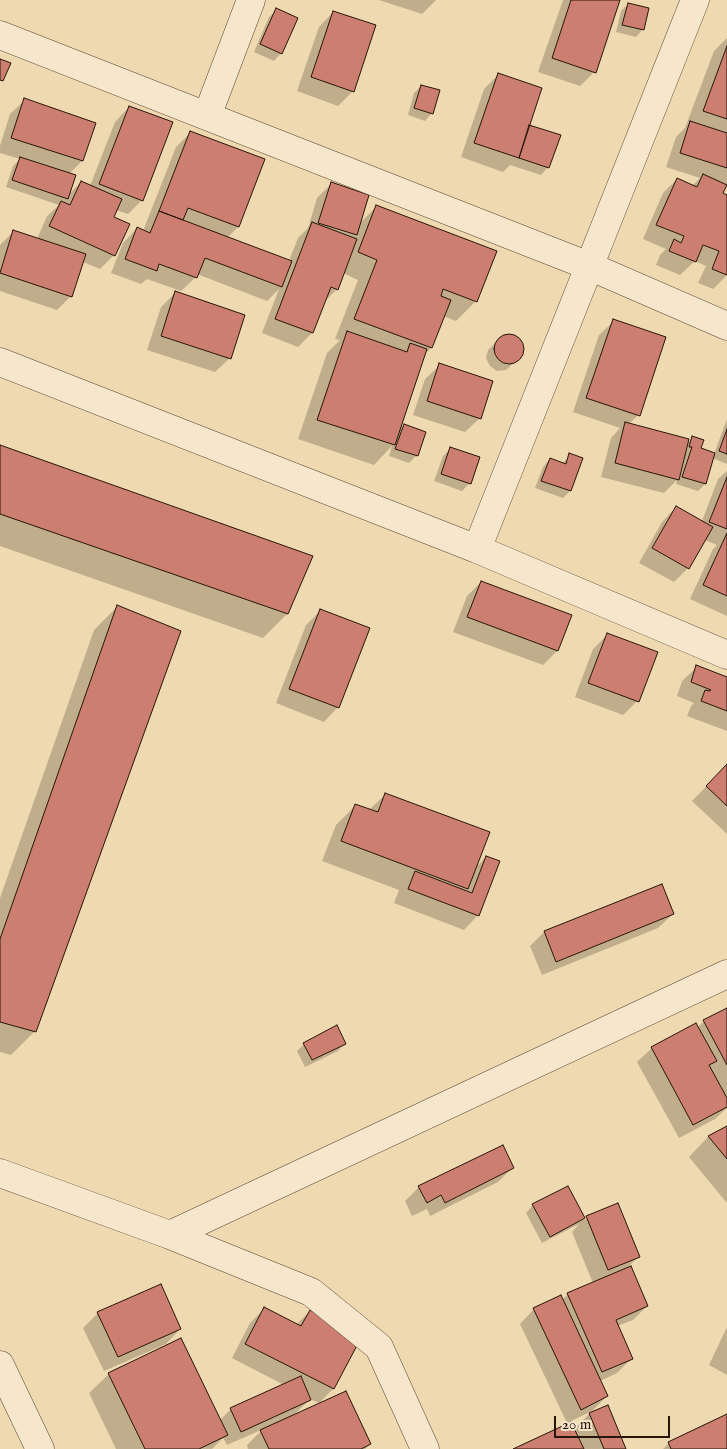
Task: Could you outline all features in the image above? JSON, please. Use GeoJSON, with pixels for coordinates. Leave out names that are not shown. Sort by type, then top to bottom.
{"type":"FeatureCollection","features":[{"type":"Feature","properties":{"kind":"street"},"geometry":{"type":"LineString","coordinates":[[207,116],[251,0]]}},
{"type":"Feature","properties":{"kind":"street"},"geometry":{"type":"LineString","coordinates":[[477,549],[695,0]]}},
{"type":"Feature","properties":{"kind":"street"},"geometry":{"type":"LineString","coordinates":[[0,34],[590,266],[727,326]]}},
{"type":"Feature","properties":{"kind":"street"},"geometry":{"type":"LineString","coordinates":[[0,362],[477,549],[727,655]]}},
{"type":"Feature","properties":{"kind":"street"},"geometry":{"type":"LineString","coordinates":[[170,1235],[727,974]]}},
{"type":"Feature","properties":{"kind":"street"},"geometry":{"type":"LineString","coordinates":[[0,1173],[170,1235],[311,1292],[379,1347],[425,1449]]}},
{"type":"Feature","properties":{"kind":"street"},"geometry":{"type":"LineString","coordinates":[[0,1365],[40,1449]]}},
{"type":"Feature","properties":{"kind":"building"},"geometry":{"type":"Polygon","coordinates":[[[571,0],[620,0],[596,73],[552,58],[571,0]]]}},
{"type":"Feature","properties":{"kind":"building"},"geometry":{"type":"Polygon","coordinates":[[[628,3],[649,8],[644,30],[622,25],[628,3]]]}},
{"type":"Feature","properties":{"kind":"building"},"geometry":{"type":"Polygon","coordinates":[[[276,8],[298,18],[282,54],[260,44],[276,8]]]}},
{"type":"Feature","properties":{"kind":"building"},"geometry":{"type":"Polygon","coordinates":[[[333,11],[376,25],[354,92],[311,77],[333,11]]]}},
{"type":"Feature","properties":{"kind":"building"},"geometry":{"type":"Polygon","coordinates":[[[727,46],[727,119],[703,111],[727,46]]]}},
{"type":"Feature","properties":{"kind":"building"},"geometry":{"type":"Polygon","coordinates":[[[0,59],[11,63],[3,81],[0,80],[0,59]]]}},
{"type":"Feature","properties":{"kind":"building"},"geometry":{"type":"Polygon","coordinates":[[[498,73],[542,88],[519,158],[474,143],[498,73]]]}},
{"type":"Feature","properties":{"kind":"building"},"geometry":{"type":"Polygon","coordinates":[[[421,85],[440,90],[433,114],[414,108],[421,85]]]}},
{"type":"Feature","properties":{"kind":"building"},"geometry":{"type":"Polygon","coordinates":[[[24,98],[96,123],[83,161],[11,138],[24,98]]]}},
{"type":"Feature","properties":{"kind":"building"},"geometry":{"type":"Polygon","coordinates":[[[129,106],[173,122],[143,201],[99,184],[129,106]]]}},
{"type":"Feature","properties":{"kind":"building"},"geometry":{"type":"Polygon","coordinates":[[[690,121],[727,133],[727,168],[680,153],[690,121]]]}},
{"type":"Feature","properties":{"kind":"building"},"geometry":{"type":"Polygon","coordinates":[[[529,125],[561,135],[549,168],[519,158],[529,125]]]}},
{"type":"Feature","properties":{"kind":"building"},"geometry":{"type":"Polygon","coordinates":[[[190,131],[265,159],[239,227],[188,208],[183,220],[159,211],[190,131]]]}},
{"type":"Feature","properties":{"kind":"building"},"geometry":{"type":"Polygon","coordinates":[[[20,157],[76,175],[68,199],[12,180],[20,157]]]}},
{"type":"Feature","properties":{"kind":"building"},"geometry":{"type":"Polygon","coordinates":[[[703,174],[727,185],[723,193],[727,195],[727,275],[712,269],[719,251],[703,245],[696,262],[669,251],[674,239],[681,243],[684,236],[656,225],[677,178],[697,187],[703,174]]]}},
{"type":"Feature","properties":{"kind":"building"},"geometry":{"type":"Polygon","coordinates":[[[81,181],[122,199],[114,217],[130,224],[115,256],[49,226],[61,201],[70,205],[81,181]]]}},
{"type":"Feature","properties":{"kind":"building"},"geometry":{"type":"Polygon","coordinates":[[[331,182],[369,195],[357,235],[318,223],[331,182]]]}},
{"type":"Feature","properties":{"kind":"building"},"geometry":{"type":"Polygon","coordinates":[[[376,205],[497,251],[477,302],[443,289],[441,296],[451,300],[432,348],[354,319],[377,260],[358,252],[376,205]]]}},
{"type":"Feature","properties":{"kind":"building"},"geometry":{"type":"Polygon","coordinates":[[[159,211],[292,261],[282,287],[205,258],[197,278],[159,264],[157,271],[125,259],[137,227],[150,233],[159,211]]]}},
{"type":"Feature","properties":{"kind":"building"},"geometry":{"type":"Polygon","coordinates":[[[312,222],[357,239],[338,290],[331,287],[313,333],[275,319],[312,222]]]}},
{"type":"Feature","properties":{"kind":"building"},"geometry":{"type":"Polygon","coordinates":[[[13,230],[86,254],[72,297],[0,273],[13,230]]]}},
{"type":"Feature","properties":{"kind":"building"},"geometry":{"type":"Polygon","coordinates":[[[175,291],[245,315],[231,359],[161,336],[175,291]]]}},
{"type":"Feature","properties":{"kind":"building"},"geometry":{"type":"Polygon","coordinates":[[[613,319],[666,337],[640,416],[586,398],[613,319]]]}},
{"type":"Feature","properties":{"kind":"building"},"geometry":{"type":"Polygon","coordinates":[[[347,331],[407,352],[410,343],[427,349],[395,445],[317,420],[347,331]]]}},
{"type":"Feature","properties":{"kind":"building"},"geometry":{"type":"Polygon","coordinates":[[[509,334],[520,338],[524,349],[520,360],[509,364],[498,360],[494,349],[498,338],[509,334]]]}},
{"type":"Feature","properties":{"kind":"building"},"geometry":{"type":"Polygon","coordinates":[[[439,363],[493,381],[481,419],[427,401],[439,363]]]}},
{"type":"Feature","properties":{"kind":"building"},"geometry":{"type":"Polygon","coordinates":[[[625,422],[689,439],[679,480],[615,463],[625,422]]]}},
{"type":"Feature","properties":{"kind":"building"},"geometry":{"type":"Polygon","coordinates":[[[404,424],[426,432],[418,456],[395,449],[404,424]]]}},
{"type":"Feature","properties":{"kind":"building"},"geometry":{"type":"Polygon","coordinates":[[[727,429],[727,454],[719,451],[727,429]]]}},
{"type":"Feature","properties":{"kind":"building"},"geometry":{"type":"Polygon","coordinates":[[[692,436],[704,440],[701,448],[715,453],[706,484],[682,477],[692,447],[689,447],[692,436]]]}},
{"type":"Feature","properties":{"kind":"building"},"geometry":{"type":"Polygon","coordinates":[[[0,445],[313,556],[288,614],[0,514],[0,445]]]}},
{"type":"Feature","properties":{"kind":"building"},"geometry":{"type":"Polygon","coordinates":[[[450,447],[480,457],[471,484],[441,474],[450,447]]]}},
{"type":"Feature","properties":{"kind":"building"},"geometry":{"type":"Polygon","coordinates":[[[569,453],[583,458],[571,491],[541,481],[550,458],[566,464],[569,453]]]}},
{"type":"Feature","properties":{"kind":"building"},"geometry":{"type":"Polygon","coordinates":[[[727,477],[727,529],[709,522],[727,477]]]}},
{"type":"Feature","properties":{"kind":"building"},"geometry":{"type":"Polygon","coordinates":[[[676,506],[713,527],[689,569],[652,548],[676,506]]]}},
{"type":"Feature","properties":{"kind":"building"},"geometry":{"type":"Polygon","coordinates":[[[727,533],[727,596],[703,585],[727,533]]]}},
{"type":"Feature","properties":{"kind":"building"},"geometry":{"type":"Polygon","coordinates":[[[481,581],[572,615],[558,651],[467,617],[481,581]]]}},
{"type":"Feature","properties":{"kind":"building"},"geometry":{"type":"Polygon","coordinates":[[[117,605],[181,631],[36,1032],[0,1022],[0,939],[117,605]]]}},
{"type":"Feature","properties":{"kind":"building"},"geometry":{"type":"Polygon","coordinates":[[[320,609],[370,628],[339,708],[289,689],[320,609]]]}},
{"type":"Feature","properties":{"kind":"building"},"geometry":{"type":"Polygon","coordinates":[[[607,633],[658,652],[639,702],[588,683],[607,633]]]}},
{"type":"Feature","properties":{"kind":"building"},"geometry":{"type":"Polygon","coordinates":[[[696,665],[727,677],[727,711],[701,701],[705,690],[711,690],[691,682],[696,665]]]}},
{"type":"Feature","properties":{"kind":"building"},"geometry":{"type":"Polygon","coordinates":[[[727,764],[727,806],[706,786],[727,764]]]}},
{"type":"Feature","properties":{"kind":"building"},"geometry":{"type":"Polygon","coordinates":[[[385,793],[490,832],[468,889],[341,841],[355,804],[378,812],[385,793]]]}},
{"type":"Feature","properties":{"kind":"building"},"geometry":{"type":"Polygon","coordinates":[[[486,856],[500,861],[479,916],[408,889],[415,871],[472,893],[486,856]]]}},
{"type":"Feature","properties":{"kind":"building"},"geometry":{"type":"Polygon","coordinates":[[[662,884],[674,914],[556,962],[544,931],[662,884]]]}},
{"type":"Feature","properties":{"kind":"building"},"geometry":{"type":"Polygon","coordinates":[[[727,1008],[727,1065],[703,1020],[727,1008]]]}},
{"type":"Feature","properties":{"kind":"building"},"geometry":{"type":"Polygon","coordinates":[[[696,1023],[717,1061],[709,1065],[727,1098],[727,1107],[693,1125],[651,1047],[696,1023]]]}},
{"type":"Feature","properties":{"kind":"building"},"geometry":{"type":"Polygon","coordinates":[[[337,1025],[346,1044],[312,1060],[303,1043],[337,1025]]]}},
{"type":"Feature","properties":{"kind":"building"},"geometry":{"type":"Polygon","coordinates":[[[727,1126],[727,1159],[708,1136],[727,1126]]]}},
{"type":"Feature","properties":{"kind":"building"},"geometry":{"type":"Polygon","coordinates":[[[503,1145],[514,1168],[445,1203],[441,1195],[427,1203],[418,1186],[503,1145]]]}},
{"type":"Feature","properties":{"kind":"building"},"geometry":{"type":"Polygon","coordinates":[[[568,1186],[585,1218],[550,1237],[532,1204],[568,1186]]]}},
{"type":"Feature","properties":{"kind":"building"},"geometry":{"type":"Polygon","coordinates":[[[618,1203],[640,1257],[608,1270],[586,1216],[618,1203]]]}},
{"type":"Feature","properties":{"kind":"building"},"geometry":{"type":"Polygon","coordinates":[[[631,1266],[648,1306],[616,1320],[633,1359],[602,1372],[567,1293],[631,1266]]]}},
{"type":"Feature","properties":{"kind":"building"},"geometry":{"type":"Polygon","coordinates":[[[161,1284],[181,1329],[118,1357],[97,1312],[161,1284]]]}},
{"type":"Feature","properties":{"kind":"building"},"geometry":{"type":"Polygon","coordinates":[[[561,1295],[608,1396],[581,1410],[533,1308],[561,1295]]]}},
{"type":"Feature","properties":{"kind":"building"},"geometry":{"type":"Polygon","coordinates":[[[264,1307],[301,1326],[310,1310],[362,1336],[334,1389],[245,1344],[264,1307]]]}},
{"type":"Feature","properties":{"kind":"building"},"geometry":{"type":"Polygon","coordinates":[[[181,1338],[228,1435],[199,1449],[145,1449],[108,1373],[181,1338]]]}},
{"type":"Feature","properties":{"kind":"building"},"geometry":{"type":"Polygon","coordinates":[[[301,1376],[311,1400],[241,1432],[230,1408],[301,1376]]]}},
{"type":"Feature","properties":{"kind":"building"},"geometry":{"type":"Polygon","coordinates":[[[346,1391],[371,1444],[361,1449],[269,1449],[260,1430],[346,1391]]]}},
{"type":"Feature","properties":{"kind":"building"},"geometry":{"type":"Polygon","coordinates":[[[608,1405],[626,1449],[604,1449],[589,1413],[608,1405]]]}},
{"type":"Feature","properties":{"kind":"building"},"geometry":{"type":"Polygon","coordinates":[[[727,1414],[727,1449],[671,1449],[668,1442],[727,1414]]]}},
{"type":"Feature","properties":{"kind":"building"},"geometry":{"type":"Polygon","coordinates":[[[571,1422],[584,1449],[513,1449],[571,1422]]]}}]}
